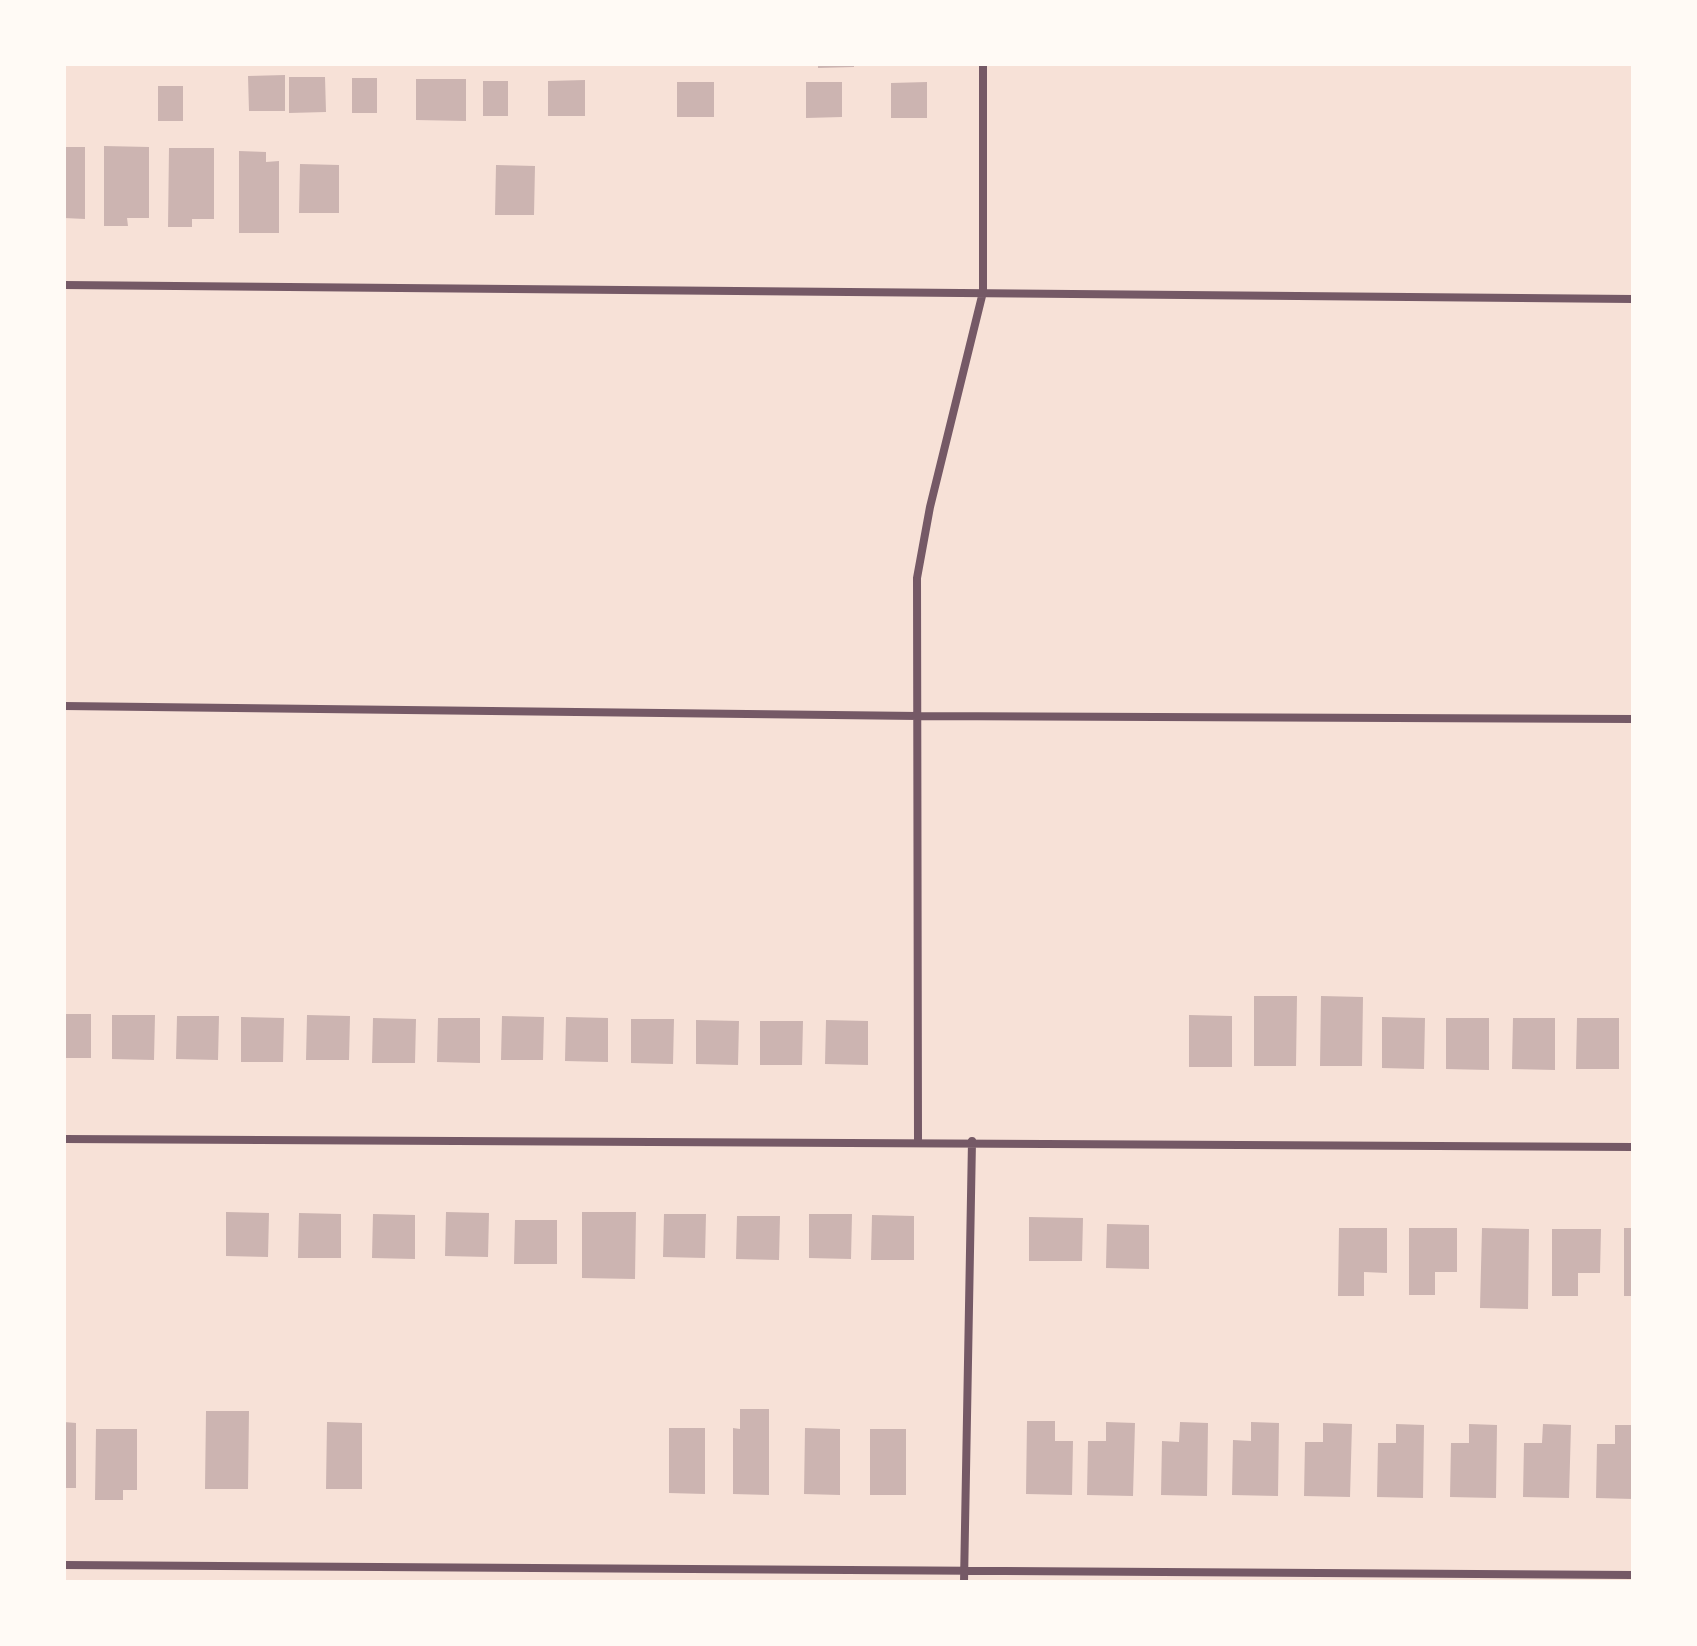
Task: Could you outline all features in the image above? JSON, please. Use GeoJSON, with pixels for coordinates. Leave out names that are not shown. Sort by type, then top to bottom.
{"type":"FeatureCollection","features":[{"type":"Feature","properties":{"kind":"street"},"geometry":{"type":"LineString","coordinates":[[918,1141],[917,578],[930,507],[983,292],[983,64]]}},
{"type":"Feature","properties":{"kind":"street"},"geometry":{"type":"LineString","coordinates":[[64,285],[1633,299]]}},
{"type":"Feature","properties":{"kind":"street"},"geometry":{"type":"LineString","coordinates":[[64,706],[918,716],[1633,719]]}},
{"type":"Feature","properties":{"kind":"street"},"geometry":{"type":"LineString","coordinates":[[64,1139],[972,1141],[1633,1147]]}},
{"type":"Feature","properties":{"kind":"street"},"geometry":{"type":"LineString","coordinates":[[964,1582],[972,1141]]}},
{"type":"Feature","properties":{"kind":"street"},"geometry":{"type":"LineString","coordinates":[[64,1565],[1633,1575]]}},
{"type":"Feature","properties":{"kind":"building"},"geometry":{"type":"Polygon","coordinates":[[[818,64],[854,64],[854,67],[818,68],[818,64]]]}},
{"type":"Feature","properties":{"kind":"building"},"geometry":{"type":"Polygon","coordinates":[[[285,75],[285,111],[249,111],[248,76],[285,75]]]}},
{"type":"Feature","properties":{"kind":"building"},"geometry":{"type":"Polygon","coordinates":[[[289,77],[325,77],[326,112],[289,113],[289,77]]]}},
{"type":"Feature","properties":{"kind":"building"},"geometry":{"type":"Polygon","coordinates":[[[352,78],[377,78],[377,113],[352,113],[352,78]]]}},
{"type":"Feature","properties":{"kind":"building"},"geometry":{"type":"Polygon","coordinates":[[[416,79],[466,79],[466,121],[416,120],[416,79]]]}},
{"type":"Feature","properties":{"kind":"building"},"geometry":{"type":"Polygon","coordinates":[[[585,80],[585,116],[548,116],[548,81],[585,80]]]}},
{"type":"Feature","properties":{"kind":"building"},"geometry":{"type":"Polygon","coordinates":[[[483,81],[508,81],[508,116],[483,116],[483,81]]]}},
{"type":"Feature","properties":{"kind":"building"},"geometry":{"type":"Polygon","coordinates":[[[677,82],[714,82],[714,117],[677,117],[677,82]]]}},
{"type":"Feature","properties":{"kind":"building"},"geometry":{"type":"Polygon","coordinates":[[[806,82],[842,82],[842,117],[806,118],[806,82]]]}},
{"type":"Feature","properties":{"kind":"building"},"geometry":{"type":"Polygon","coordinates":[[[927,82],[927,118],[891,118],[891,83],[927,82]]]}},
{"type":"Feature","properties":{"kind":"building"},"geometry":{"type":"Polygon","coordinates":[[[158,86],[183,86],[183,121],[158,121],[158,86]]]}},
{"type":"Feature","properties":{"kind":"building"},"geometry":{"type":"Polygon","coordinates":[[[104,146],[149,147],[149,218],[127,218],[128,226],[104,226],[104,146]]]}},
{"type":"Feature","properties":{"kind":"building"},"geometry":{"type":"Polygon","coordinates":[[[64,147],[85,147],[85,219],[64,218],[64,147]]]}},
{"type":"Feature","properties":{"kind":"building"},"geometry":{"type":"Polygon","coordinates":[[[169,148],[214,148],[214,219],[192,219],[192,227],[168,227],[169,148]]]}},
{"type":"Feature","properties":{"kind":"building"},"geometry":{"type":"Polygon","coordinates":[[[239,151],[266,152],[266,162],[279,161],[279,233],[239,233],[239,151]]]}},
{"type":"Feature","properties":{"kind":"building"},"geometry":{"type":"Polygon","coordinates":[[[300,164],[339,165],[339,213],[299,213],[300,164]]]}},
{"type":"Feature","properties":{"kind":"building"},"geometry":{"type":"Polygon","coordinates":[[[496,165],[535,166],[534,215],[495,215],[496,165]]]}},
{"type":"Feature","properties":{"kind":"building"},"geometry":{"type":"Polygon","coordinates":[[[1254,996],[1297,996],[1296,1066],[1254,1066],[1254,996]]]}},
{"type":"Feature","properties":{"kind":"building"},"geometry":{"type":"Polygon","coordinates":[[[1321,996],[1363,997],[1362,1066],[1320,1066],[1321,996]]]}},
{"type":"Feature","properties":{"kind":"building"},"geometry":{"type":"Polygon","coordinates":[[[64,1014],[91,1014],[91,1058],[64,1058],[64,1014]]]}},
{"type":"Feature","properties":{"kind":"building"},"geometry":{"type":"Polygon","coordinates":[[[112,1015],[155,1015],[154,1060],[112,1059],[112,1015]]]}},
{"type":"Feature","properties":{"kind":"building"},"geometry":{"type":"Polygon","coordinates":[[[307,1015],[350,1016],[349,1060],[306,1060],[307,1015]]]}},
{"type":"Feature","properties":{"kind":"building"},"geometry":{"type":"Polygon","coordinates":[[[1189,1015],[1232,1016],[1232,1067],[1189,1067],[1189,1015]]]}},
{"type":"Feature","properties":{"kind":"building"},"geometry":{"type":"Polygon","coordinates":[[[177,1016],[219,1016],[218,1060],[176,1059],[177,1016]]]}},
{"type":"Feature","properties":{"kind":"building"},"geometry":{"type":"Polygon","coordinates":[[[502,1016],[544,1017],[543,1060],[501,1060],[502,1016]]]}},
{"type":"Feature","properties":{"kind":"building"},"geometry":{"type":"Polygon","coordinates":[[[241,1017],[284,1018],[283,1062],[241,1062],[241,1017]]]}},
{"type":"Feature","properties":{"kind":"building"},"geometry":{"type":"Polygon","coordinates":[[[566,1017],[608,1018],[608,1062],[565,1061],[566,1017]]]}},
{"type":"Feature","properties":{"kind":"building"},"geometry":{"type":"Polygon","coordinates":[[[1382,1017],[1425,1018],[1424,1069],[1382,1068],[1382,1017]]]}},
{"type":"Feature","properties":{"kind":"building"},"geometry":{"type":"Polygon","coordinates":[[[373,1018],[416,1019],[415,1063],[372,1063],[373,1018]]]}},
{"type":"Feature","properties":{"kind":"building"},"geometry":{"type":"Polygon","coordinates":[[[438,1018],[480,1018],[480,1063],[437,1062],[438,1018]]]}},
{"type":"Feature","properties":{"kind":"building"},"geometry":{"type":"Polygon","coordinates":[[[1446,1018],[1489,1018],[1489,1070],[1446,1069],[1446,1018]]]}},
{"type":"Feature","properties":{"kind":"building"},"geometry":{"type":"Polygon","coordinates":[[[1513,1018],[1555,1018],[1555,1070],[1512,1069],[1513,1018]]]}},
{"type":"Feature","properties":{"kind":"building"},"geometry":{"type":"Polygon","coordinates":[[[1577,1018],[1619,1018],[1619,1069],[1576,1069],[1577,1018]]]}},
{"type":"Feature","properties":{"kind":"building"},"geometry":{"type":"Polygon","coordinates":[[[631,1019],[674,1019],[673,1064],[631,1063],[631,1019]]]}},
{"type":"Feature","properties":{"kind":"building"},"geometry":{"type":"Polygon","coordinates":[[[696,1020],[739,1021],[738,1065],[696,1064],[696,1020]]]}},
{"type":"Feature","properties":{"kind":"building"},"geometry":{"type":"Polygon","coordinates":[[[826,1020],[868,1021],[868,1065],[825,1064],[826,1020]]]}},
{"type":"Feature","properties":{"kind":"building"},"geometry":{"type":"Polygon","coordinates":[[[760,1021],[803,1021],[802,1065],[760,1065],[760,1021]]]}},
{"type":"Feature","properties":{"kind":"building"},"geometry":{"type":"Polygon","coordinates":[[[226,1212],[269,1213],[268,1257],[226,1256],[226,1212]]]}},
{"type":"Feature","properties":{"kind":"building"},"geometry":{"type":"Polygon","coordinates":[[[446,1212],[489,1213],[488,1257],[445,1256],[446,1212]]]}},
{"type":"Feature","properties":{"kind":"building"},"geometry":{"type":"Polygon","coordinates":[[[582,1212],[636,1212],[635,1279],[582,1278],[582,1212]]]}},
{"type":"Feature","properties":{"kind":"building"},"geometry":{"type":"Polygon","coordinates":[[[299,1213],[341,1214],[341,1258],[298,1258],[299,1213]]]}},
{"type":"Feature","properties":{"kind":"building"},"geometry":{"type":"Polygon","coordinates":[[[373,1214],[415,1215],[415,1259],[372,1258],[373,1214]]]}},
{"type":"Feature","properties":{"kind":"building"},"geometry":{"type":"Polygon","coordinates":[[[664,1214],[706,1214],[705,1258],[663,1257],[664,1214]]]}},
{"type":"Feature","properties":{"kind":"building"},"geometry":{"type":"Polygon","coordinates":[[[809,1214],[852,1214],[851,1259],[809,1258],[809,1214]]]}},
{"type":"Feature","properties":{"kind":"building"},"geometry":{"type":"Polygon","coordinates":[[[872,1215],[914,1216],[914,1260],[871,1260],[872,1215]]]}},
{"type":"Feature","properties":{"kind":"building"},"geometry":{"type":"Polygon","coordinates":[[[737,1216],[780,1216],[779,1260],[736,1259],[737,1216]]]}},
{"type":"Feature","properties":{"kind":"building"},"geometry":{"type":"Polygon","coordinates":[[[1029,1217],[1083,1218],[1082,1261],[1029,1261],[1029,1217]]]}},
{"type":"Feature","properties":{"kind":"building"},"geometry":{"type":"Polygon","coordinates":[[[515,1220],[557,1220],[557,1264],[514,1264],[515,1220]]]}},
{"type":"Feature","properties":{"kind":"building"},"geometry":{"type":"Polygon","coordinates":[[[1107,1224],[1149,1225],[1149,1269],[1106,1268],[1107,1224]]]}},
{"type":"Feature","properties":{"kind":"building"},"geometry":{"type":"Polygon","coordinates":[[[1339,1228],[1387,1228],[1387,1273],[1364,1272],[1364,1296],[1338,1296],[1339,1228]]]}},
{"type":"Feature","properties":{"kind":"building"},"geometry":{"type":"Polygon","coordinates":[[[1409,1228],[1457,1228],[1457,1272],[1435,1272],[1435,1295],[1409,1295],[1409,1228]]]}},
{"type":"Feature","properties":{"kind":"building"},"geometry":{"type":"Polygon","coordinates":[[[1482,1228],[1529,1229],[1528,1309],[1480,1308],[1482,1228]]]}},
{"type":"Feature","properties":{"kind":"building"},"geometry":{"type":"Polygon","coordinates":[[[1624,1228],[1633,1228],[1633,1296],[1624,1296],[1624,1228]]]}},
{"type":"Feature","properties":{"kind":"building"},"geometry":{"type":"Polygon","coordinates":[[[1552,1229],[1601,1229],[1600,1273],[1578,1273],[1578,1296],[1552,1296],[1552,1229]]]}},
{"type":"Feature","properties":{"kind":"building"},"geometry":{"type":"Polygon","coordinates":[[[740,1409],[769,1409],[769,1495],[733,1494],[733,1428],[740,1429],[740,1409]]]}},
{"type":"Feature","properties":{"kind":"building"},"geometry":{"type":"Polygon","coordinates":[[[206,1411],[249,1411],[248,1489],[205,1489],[206,1411]]]}},
{"type":"Feature","properties":{"kind":"building"},"geometry":{"type":"Polygon","coordinates":[[[1027,1421],[1055,1421],[1055,1441],[1073,1441],[1072,1495],[1026,1494],[1027,1421]]]}},
{"type":"Feature","properties":{"kind":"building"},"geometry":{"type":"Polygon","coordinates":[[[64,1422],[76,1423],[76,1488],[64,1488],[64,1422]]]}},
{"type":"Feature","properties":{"kind":"building"},"geometry":{"type":"Polygon","coordinates":[[[327,1422],[362,1423],[362,1489],[326,1489],[327,1422]]]}},
{"type":"Feature","properties":{"kind":"building"},"geometry":{"type":"Polygon","coordinates":[[[1106,1422],[1135,1423],[1133,1496],[1087,1495],[1088,1441],[1106,1441],[1106,1422]]]}},
{"type":"Feature","properties":{"kind":"building"},"geometry":{"type":"Polygon","coordinates":[[[1180,1422],[1208,1423],[1207,1496],[1161,1495],[1162,1441],[1179,1442],[1180,1422]]]}},
{"type":"Feature","properties":{"kind":"building"},"geometry":{"type":"Polygon","coordinates":[[[1251,1422],[1279,1423],[1278,1496],[1232,1495],[1233,1440],[1251,1441],[1251,1422]]]}},
{"type":"Feature","properties":{"kind":"building"},"geometry":{"type":"Polygon","coordinates":[[[1323,1423],[1352,1424],[1350,1497],[1304,1496],[1305,1442],[1323,1442],[1323,1423]]]}},
{"type":"Feature","properties":{"kind":"building"},"geometry":{"type":"Polygon","coordinates":[[[1396,1424],[1424,1425],[1423,1498],[1377,1497],[1378,1443],[1396,1443],[1396,1424]]]}},
{"type":"Feature","properties":{"kind":"building"},"geometry":{"type":"Polygon","coordinates":[[[1469,1424],[1497,1425],[1496,1498],[1450,1497],[1451,1443],[1469,1443],[1469,1424]]]}},
{"type":"Feature","properties":{"kind":"building"},"geometry":{"type":"Polygon","coordinates":[[[1543,1424],[1571,1425],[1569,1498],[1523,1497],[1524,1443],[1542,1443],[1543,1424]]]}},
{"type":"Feature","properties":{"kind":"building"},"geometry":{"type":"Polygon","coordinates":[[[1615,1425],[1633,1425],[1633,1499],[1596,1498],[1597,1444],[1615,1444],[1615,1425]]]}},
{"type":"Feature","properties":{"kind":"building"},"geometry":{"type":"Polygon","coordinates":[[[669,1428],[705,1428],[705,1494],[669,1493],[669,1428]]]}},
{"type":"Feature","properties":{"kind":"building"},"geometry":{"type":"Polygon","coordinates":[[[805,1428],[840,1429],[840,1495],[804,1494],[805,1428]]]}},
{"type":"Feature","properties":{"kind":"building"},"geometry":{"type":"Polygon","coordinates":[[[96,1429],[137,1429],[137,1490],[123,1490],[123,1500],[95,1500],[96,1429]]]}},
{"type":"Feature","properties":{"kind":"building"},"geometry":{"type":"Polygon","coordinates":[[[870,1429],[906,1429],[906,1495],[870,1495],[870,1429]]]}}]}
